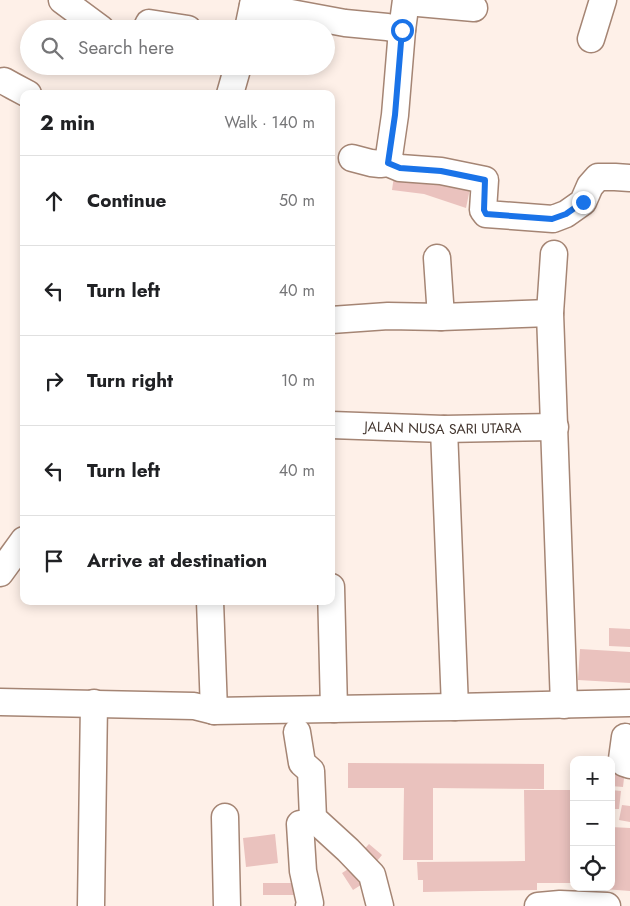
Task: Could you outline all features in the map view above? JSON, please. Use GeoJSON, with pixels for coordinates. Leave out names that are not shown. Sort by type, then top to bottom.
{"type":"FeatureCollection","features":[{"type":"Feature","properties":{"kind":"street"},"geometry":{"type":"LineString","coordinates":[[62,0],[89,20]]}},
{"type":"Feature","properties":{"kind":"street"},"geometry":{"type":"LineString","coordinates":[[591,39],[603,0]]}},
{"type":"Feature","properties":{"kind":"street"},"geometry":{"type":"LineString","coordinates":[[383,61],[406,1],[474,8]]}},
{"type":"Feature","properties":{"kind":"street"},"geometry":{"type":"LineString","coordinates":[[252,12],[320,20]]}},
{"type":"Feature","properties":{"kind":"street"},"geometry":{"type":"LineString","coordinates":[[335,22],[394,29]]}},
{"type":"Feature","properties":{"kind":"street"},"geometry":{"type":"LineString","coordinates":[[388,163],[396,107],[394,29]]}},
{"type":"Feature","properties":{"kind":"street"},"geometry":{"type":"LineString","coordinates":[[231,90],[235,75]]}},
{"type":"Feature","properties":{"kind":"street"},"geometry":{"type":"LineString","coordinates":[[4,80],[20,90]]}},
{"type":"Feature","properties":{"kind":"street"},"geometry":{"type":"LineString","coordinates":[[352,158],[371,163],[388,163],[400,168],[441,171],[485,180],[484,210],[486,214],[552,219],[566,214],[583,202],[590,186],[598,178],[630,178]]}},
{"type":"Feature","properties":{"kind":"street"},"geometry":{"type":"LineString","coordinates":[[554,254],[550,313],[564,705]]}},
{"type":"Feature","properties":{"kind":"street"},"geometry":{"type":"LineString","coordinates":[[437,258],[441,317]]}},
{"type":"Feature","properties":{"kind":"street"},"geometry":{"type":"LineString","coordinates":[[335,320],[388,316],[441,317],[550,313]]}},
{"type":"Feature","properties":{"kind":"street","name":"JALAN NUSA SARI UTARA"},"geometry":{"type":"LineString","coordinates":[[335,425],[444,429],[555,427]]}},
{"type":"Feature","properties":{"kind":"street"},"geometry":{"type":"LineString","coordinates":[[444,429],[454,708]]}},
{"type":"Feature","properties":{"kind":"street"},"geometry":{"type":"LineString","coordinates":[[10,566],[20,547]]}},
{"type":"Feature","properties":{"kind":"street"},"geometry":{"type":"LineString","coordinates":[[206,708],[210,605]]}},
{"type":"Feature","properties":{"kind":"street"},"geometry":{"type":"LineString","coordinates":[[331,605],[334,709]]}},
{"type":"Feature","properties":{"kind":"street"},"geometry":{"type":"LineString","coordinates":[[0,702],[94,703],[206,708],[334,709],[630,703]]}},
{"type":"Feature","properties":{"kind":"street"},"geometry":{"type":"LineString","coordinates":[[91,906],[94,703]]}},
{"type":"Feature","properties":{"kind":"street"},"geometry":{"type":"LineString","coordinates":[[297,732],[302,763],[311,771],[313,818],[372,875],[380,906]]}},
{"type":"Feature","properties":{"kind":"street"},"geometry":{"type":"LineString","coordinates":[[625,737],[622,759],[630,765]]}},
{"type":"Feature","properties":{"kind":"street"},"geometry":{"type":"LineString","coordinates":[[225,817],[227,906]]}},
{"type":"Feature","properties":{"kind":"street"},"geometry":{"type":"LineString","coordinates":[[300,824],[302,871],[310,903],[309,906]]}},
{"type":"Feature","properties":{"kind":"street"},"geometry":{"type":"LineString","coordinates":[[553,905],[606,906]]}},
{"type":"Feature","properties":{"kind":"building"},"geometry":{"type":"Polygon","coordinates":[[[395,169],[472,179],[466,208],[424,194],[392,190],[395,169]]]}},
{"type":"Feature","properties":{"kind":"building"},"geometry":{"type":"Polygon","coordinates":[[[609,628],[630,629],[630,647],[609,646],[609,628]]]}},
{"type":"Feature","properties":{"kind":"building"},"geometry":{"type":"Polygon","coordinates":[[[580,649],[630,652],[630,683],[578,680],[580,649]]]}},
{"type":"Feature","properties":{"kind":"building"},"geometry":{"type":"Polygon","coordinates":[[[348,763],[544,764],[544,789],[433,788],[433,860],[403,860],[404,788],[348,788],[348,763]]]}},
{"type":"Feature","properties":{"kind":"building"},"geometry":{"type":"Polygon","coordinates":[[[615,768],[625,769],[623,787],[615,786],[615,768]]]}},
{"type":"Feature","properties":{"kind":"building"},"geometry":{"type":"Polygon","coordinates":[[[524,790],[570,790],[570,883],[537,883],[537,890],[423,892],[423,880],[418,880],[417,862],[525,861],[524,790]]]}},
{"type":"Feature","properties":{"kind":"building"},"geometry":{"type":"Polygon","coordinates":[[[615,790],[621,791],[619,809],[615,809],[615,790]]]}},
{"type":"Feature","properties":{"kind":"building"},"geometry":{"type":"Polygon","coordinates":[[[622,805],[630,806],[630,822],[619,820],[622,805]]]}},
{"type":"Feature","properties":{"kind":"building"},"geometry":{"type":"Polygon","coordinates":[[[615,827],[630,828],[630,891],[615,890],[615,827]]]}},
{"type":"Feature","properties":{"kind":"building"},"geometry":{"type":"Polygon","coordinates":[[[275,834],[278,863],[246,867],[243,838],[275,834]]]}},
{"type":"Feature","properties":{"kind":"building"},"geometry":{"type":"Polygon","coordinates":[[[369,844],[382,855],[372,867],[358,856],[369,844]]]}},
{"type":"Feature","properties":{"kind":"building"},"geometry":{"type":"Polygon","coordinates":[[[353,866],[364,883],[353,890],[342,873],[353,866]]]}},
{"type":"Feature","properties":{"kind":"building"},"geometry":{"type":"Polygon","coordinates":[[[263,883],[294,883],[294,895],[263,895],[263,883]]]}},
{"type":"Feature","properties":{"kind":"route"},"geometry":{"type":"LineString","coordinates":[[402,30],[398,90],[388,163],[400,168],[441,171],[485,180],[484,210],[486,214],[552,219],[566,214],[583,202]]}}]}
